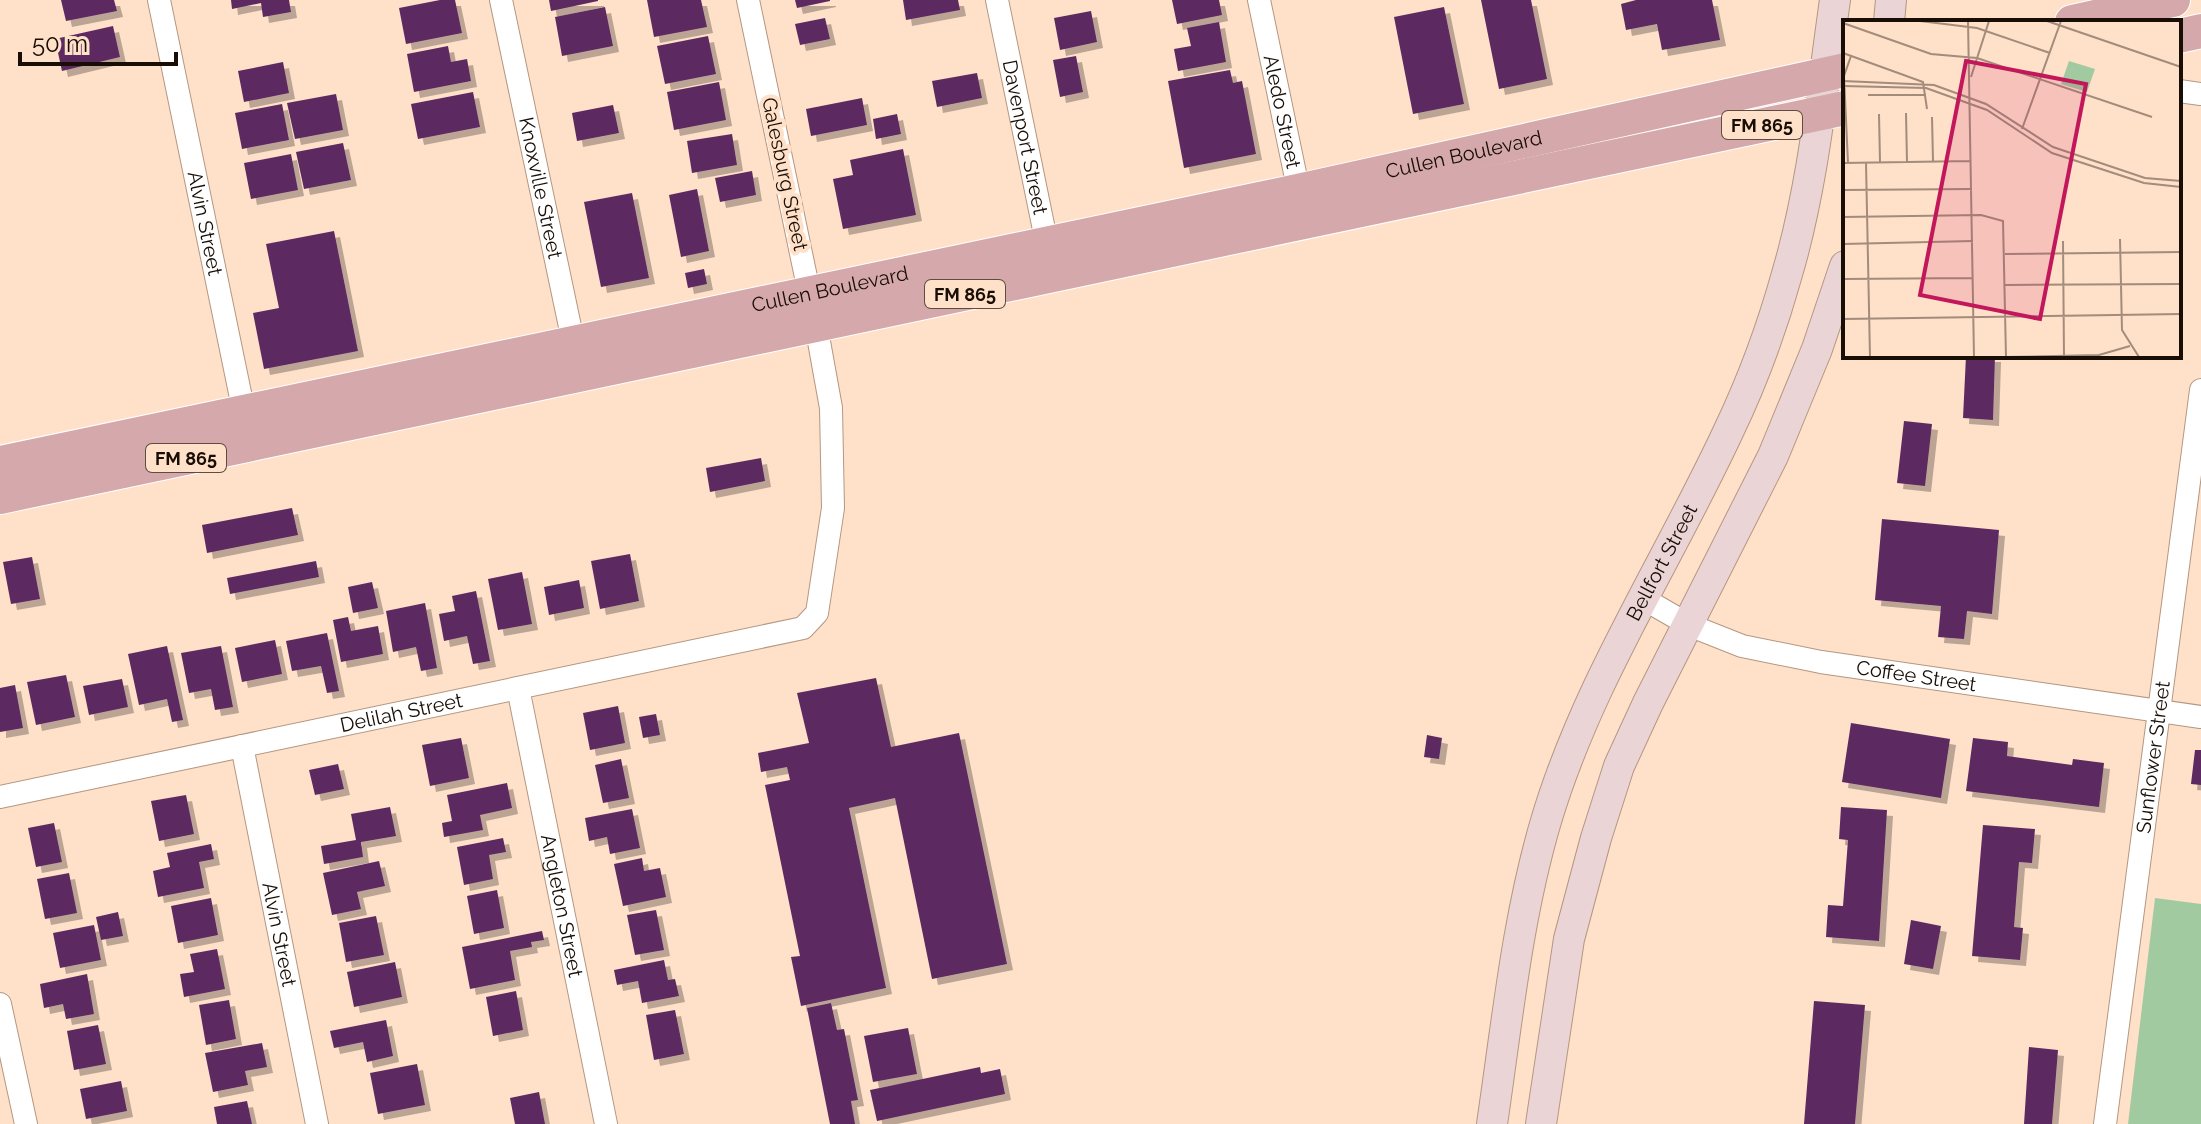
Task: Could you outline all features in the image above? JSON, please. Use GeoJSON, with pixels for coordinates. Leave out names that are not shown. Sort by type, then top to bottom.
{"type":"FeatureCollection","features":[{"type":"Feature","properties":{"kind":"main road","name":"Bellfort Street"},"geometry":{"type":"LineString","coordinates":[[1492,1124],[1519,935],[1546,821],[1577,735],[1729,432],[1765,343],[1788,272],[1832,110],[1835,0]]}},
{"type":"Feature","properties":{"kind":"main road"},"geometry":{"type":"LineString","coordinates":[[1889,20],[1891,0]]}},
{"type":"Feature","properties":{"kind":"main road"},"geometry":{"type":"LineString","coordinates":[[2081,20],[2173,0]]}},
{"type":"Feature","properties":{"kind":"main road"},"geometry":{"type":"LineString","coordinates":[[2181,36],[2201,31]]}},
{"type":"Feature","properties":{"kind":"main road","name":"Cullen Boulevard"},"geometry":{"type":"LineString","coordinates":[[1050,260],[1298,191],[1835,72]]}},
{"type":"Feature","properties":{"kind":"main road","name":"Cullen Boulevard"},"geometry":{"type":"LineString","coordinates":[[0,463],[573,342],[813,309],[1050,260],[1305,224],[1832,110]]}},
{"type":"Feature","properties":{"kind":"main road"},"geometry":{"type":"LineString","coordinates":[[1541,1124],[1569,939],[1619,766],[1773,456],[1817,349],[1843,272]]}},
{"type":"Feature","properties":{"kind":"main road","name":"Cullen Boulevard"},"geometry":{"type":"LineString","coordinates":[[0,497],[580,376],[813,309]]}},
{"type":"Feature","properties":{"kind":"main road"},"geometry":{"type":"LineString","coordinates":[[1729,432],[1773,456]]}},
{"type":"Feature","properties":{"kind":"main road"},"geometry":{"type":"LineString","coordinates":[[1519,935],[1569,939]]}},
{"type":"Feature","properties":{"kind":"street","name":"Alvin Street"},"geometry":{"type":"LineString","coordinates":[[159,0],[251,445]]}},
{"type":"Feature","properties":{"kind":"street","name":"Knoxville Street"},"geometry":{"type":"LineString","coordinates":[[501,0],[580,376]]}},
{"type":"Feature","properties":{"kind":"street","name":"Galesburg Street"},"geometry":{"type":"LineString","coordinates":[[748,0],[831,408],[833,508],[817,613],[803,628]]}},
{"type":"Feature","properties":{"kind":"street","name":"Davenport Street"},"geometry":{"type":"LineString","coordinates":[[997,0],[1050,260]]}},
{"type":"Feature","properties":{"kind":"street","name":"Aledo Street"},"geometry":{"type":"LineString","coordinates":[[1259,0],[1305,224]]}},
{"type":"Feature","properties":{"kind":"street"},"geometry":{"type":"LineString","coordinates":[[2181,91],[2201,94]]}},
{"type":"Feature","properties":{"kind":"street","name":"Sunflower Street"},"geometry":{"type":"LineString","coordinates":[[2105,1124],[2201,390]]}},
{"type":"Feature","properties":{"kind":"street","name":"Coffee Street"},"geometry":{"type":"LineString","coordinates":[[1644,599],[1689,625],[1742,646],[1821,662],[2201,717]]}},
{"type":"Feature","properties":{"kind":"street","name":"Delilah Street"},"geometry":{"type":"LineString","coordinates":[[0,797],[803,628]]}},
{"type":"Feature","properties":{"kind":"street","name":"Angleton Street"},"geometry":{"type":"LineString","coordinates":[[518,688],[606,1124]]}},
{"type":"Feature","properties":{"kind":"street","name":"Alvin Street"},"geometry":{"type":"LineString","coordinates":[[242,746],[317,1124]]}},
{"type":"Feature","properties":{"kind":"street"},"geometry":{"type":"LineString","coordinates":[[0,1004],[26,1124]]}},
{"type":"Feature","properties":{"kind":"green space"},"geometry":{"type":"Polygon","coordinates":[[[2155,898],[2201,904],[2201,1124],[2128,1124],[2155,898]]]}},
{"type":"Feature","properties":{"kind":"building"},"geometry":{"type":"Polygon","coordinates":[[[61,0],[114,0],[117,11],[66,21],[61,0]]]}},
{"type":"Feature","properties":{"kind":"building"},"geometry":{"type":"Polygon","coordinates":[[[231,0],[289,0],[291,12],[263,17],[261,3],[232,9],[231,0]]]}},
{"type":"Feature","properties":{"kind":"building"},"geometry":{"type":"Polygon","coordinates":[[[455,0],[462,33],[406,44],[399,8],[455,0]]]}},
{"type":"Feature","properties":{"kind":"building"},"geometry":{"type":"Polygon","coordinates":[[[549,0],[598,0],[598,1],[551,11],[549,0]]]}},
{"type":"Feature","properties":{"kind":"building"},"geometry":{"type":"Polygon","coordinates":[[[647,0],[701,0],[707,27],[654,37],[647,0]]]}},
{"type":"Feature","properties":{"kind":"building"},"geometry":{"type":"Polygon","coordinates":[[[795,0],[830,0],[830,1],[797,8],[795,0]]]}},
{"type":"Feature","properties":{"kind":"building"},"geometry":{"type":"Polygon","coordinates":[[[903,0],[958,0],[960,10],[906,20],[903,0]]]}},
{"type":"Feature","properties":{"kind":"building"},"geometry":{"type":"Polygon","coordinates":[[[1172,0],[1219,0],[1222,15],[1177,24],[1172,0]]]}},
{"type":"Feature","properties":{"kind":"building"},"geometry":{"type":"Polygon","coordinates":[[[1481,0],[1531,0],[1547,79],[1499,89],[1481,0]]]}},
{"type":"Feature","properties":{"kind":"building"},"geometry":{"type":"Polygon","coordinates":[[[1636,0],[1712,0],[1720,40],[1662,50],[1657,24],[1626,30],[1621,4],[1636,0]]]}},
{"type":"Feature","properties":{"kind":"building"},"geometry":{"type":"Polygon","coordinates":[[[605,7],[613,46],[562,56],[555,17],[605,7]]]}},
{"type":"Feature","properties":{"kind":"building"},"geometry":{"type":"Polygon","coordinates":[[[1444,7],[1464,104],[1413,114],[1394,17],[1444,7]]]}},
{"type":"Feature","properties":{"kind":"building"},"geometry":{"type":"Polygon","coordinates":[[[1091,11],[1097,42],[1060,50],[1054,18],[1091,11]]]}},
{"type":"Feature","properties":{"kind":"building"},"geometry":{"type":"Polygon","coordinates":[[[825,18],[830,39],[800,45],[795,24],[825,18]]]}},
{"type":"Feature","properties":{"kind":"building"},"geometry":{"type":"Polygon","coordinates":[[[1219,22],[1226,62],[1178,71],[1174,49],[1191,46],[1187,28],[1219,22]]]}},
{"type":"Feature","properties":{"kind":"building"},"geometry":{"type":"Polygon","coordinates":[[[113,26],[120,57],[62,71],[55,39],[113,26]]]}},
{"type":"Feature","properties":{"kind":"building"},"geometry":{"type":"Polygon","coordinates":[[[708,36],[716,74],[665,84],[657,46],[708,36]]]}},
{"type":"Feature","properties":{"kind":"building"},"geometry":{"type":"Polygon","coordinates":[[[448,46],[451,62],[467,59],[471,81],[414,92],[407,54],[448,46]]]}},
{"type":"Feature","properties":{"kind":"building"},"geometry":{"type":"Polygon","coordinates":[[[1076,56],[1083,92],[1060,97],[1053,60],[1076,56]]]}},
{"type":"Feature","properties":{"kind":"building"},"geometry":{"type":"Polygon","coordinates":[[[283,62],[289,93],[244,102],[238,71],[283,62]]]}},
{"type":"Feature","properties":{"kind":"building"},"geometry":{"type":"Polygon","coordinates":[[[1230,70],[1233,83],[1242,81],[1256,154],[1184,168],[1168,81],[1230,70]]]}},
{"type":"Feature","properties":{"kind":"building"},"geometry":{"type":"Polygon","coordinates":[[[977,73],[982,98],[937,107],[932,81],[977,73]]]}},
{"type":"Feature","properties":{"kind":"building"},"geometry":{"type":"Polygon","coordinates":[[[719,82],[726,120],[674,130],[667,92],[719,82]]]}},
{"type":"Feature","properties":{"kind":"building"},"geometry":{"type":"Polygon","coordinates":[[[473,92],[480,127],[418,139],[411,104],[473,92]]]}},
{"type":"Feature","properties":{"kind":"building"},"geometry":{"type":"Polygon","coordinates":[[[336,94],[343,130],[295,139],[287,103],[336,94]]]}},
{"type":"Feature","properties":{"kind":"building"},"geometry":{"type":"Polygon","coordinates":[[[862,98],[867,125],[811,136],[806,109],[862,98]]]}},
{"type":"Feature","properties":{"kind":"building"},"geometry":{"type":"Polygon","coordinates":[[[282,104],[289,140],[242,149],[235,113],[282,104]]]}},
{"type":"Feature","properties":{"kind":"building"},"geometry":{"type":"Polygon","coordinates":[[[613,105],[619,133],[577,141],[572,113],[613,105]]]}},
{"type":"Feature","properties":{"kind":"building"},"geometry":{"type":"Polygon","coordinates":[[[897,114],[901,134],[876,139],[873,119],[897,114]]]}},
{"type":"Feature","properties":{"kind":"building"},"geometry":{"type":"Polygon","coordinates":[[[732,134],[737,165],[692,173],[687,141],[732,134]]]}},
{"type":"Feature","properties":{"kind":"building"},"geometry":{"type":"Polygon","coordinates":[[[343,143],[351,180],[304,189],[296,152],[343,143]]]}},
{"type":"Feature","properties":{"kind":"building"},"geometry":{"type":"Polygon","coordinates":[[[903,149],[916,215],[843,229],[833,179],[853,175],[850,160],[903,149]]]}},
{"type":"Feature","properties":{"kind":"building"},"geometry":{"type":"Polygon","coordinates":[[[291,154],[298,190],[251,199],[244,163],[291,154]]]}},
{"type":"Feature","properties":{"kind":"building"},"geometry":{"type":"Polygon","coordinates":[[[752,171],[756,195],[720,202],[715,178],[752,171]]]}},
{"type":"Feature","properties":{"kind":"building"},"geometry":{"type":"Polygon","coordinates":[[[697,189],[709,251],[681,257],[669,195],[697,189]]]}},
{"type":"Feature","properties":{"kind":"building"},"geometry":{"type":"Polygon","coordinates":[[[632,193],[649,278],[601,287],[584,202],[632,193]]]}},
{"type":"Feature","properties":{"kind":"building"},"geometry":{"type":"Polygon","coordinates":[[[334,231],[358,351],[264,369],[253,313],[279,308],[266,244],[334,231]]]}},
{"type":"Feature","properties":{"kind":"building"},"geometry":{"type":"Polygon","coordinates":[[[704,269],[707,284],[688,288],[685,273],[704,269]]]}},
{"type":"Feature","properties":{"kind":"building"},"geometry":{"type":"Polygon","coordinates":[[[1966,358],[1995,358],[1993,420],[1963,418],[1966,358]]]}},
{"type":"Feature","properties":{"kind":"building"},"geometry":{"type":"Polygon","coordinates":[[[1904,421],[1932,424],[1925,486],[1897,483],[1904,421]]]}},
{"type":"Feature","properties":{"kind":"building"},"geometry":{"type":"Polygon","coordinates":[[[761,458],[765,481],[710,492],[706,468],[761,458]]]}},
{"type":"Feature","properties":{"kind":"building"},"geometry":{"type":"Polygon","coordinates":[[[292,508],[298,535],[207,553],[202,525],[292,508]]]}},
{"type":"Feature","properties":{"kind":"building"},"geometry":{"type":"Polygon","coordinates":[[[1882,519],[1999,530],[1992,614],[1967,611],[1964,639],[1938,637],[1941,606],[1875,600],[1882,519]]]}},
{"type":"Feature","properties":{"kind":"building"},"geometry":{"type":"Polygon","coordinates":[[[630,554],[639,601],[600,609],[591,561],[630,554]]]}},
{"type":"Feature","properties":{"kind":"building"},"geometry":{"type":"Polygon","coordinates":[[[32,557],[40,599],[11,604],[3,562],[32,557]]]}},
{"type":"Feature","properties":{"kind":"building"},"geometry":{"type":"Polygon","coordinates":[[[316,561],[319,577],[230,594],[227,578],[316,561]]]}},
{"type":"Feature","properties":{"kind":"building"},"geometry":{"type":"Polygon","coordinates":[[[522,572],[532,624],[498,630],[488,579],[522,572]]]}},
{"type":"Feature","properties":{"kind":"building"},"geometry":{"type":"Polygon","coordinates":[[[579,580],[584,608],[549,615],[544,587],[579,580]]]}},
{"type":"Feature","properties":{"kind":"building"},"geometry":{"type":"Polygon","coordinates":[[[372,582],[378,608],[353,613],[348,587],[372,582]]]}},
{"type":"Feature","properties":{"kind":"building"},"geometry":{"type":"Polygon","coordinates":[[[476,591],[490,661],[473,664],[467,636],[444,641],[439,614],[455,611],[452,596],[476,591]]]}},
{"type":"Feature","properties":{"kind":"building"},"geometry":{"type":"Polygon","coordinates":[[[425,603],[437,668],[421,671],[416,647],[393,652],[386,611],[425,603]]]}},
{"type":"Feature","properties":{"kind":"building"},"geometry":{"type":"Polygon","coordinates":[[[348,617],[351,631],[378,626],[383,654],[341,662],[333,620],[348,617]]]}},
{"type":"Feature","properties":{"kind":"building"},"geometry":{"type":"Polygon","coordinates":[[[327,633],[339,691],[327,693],[321,666],[292,671],[286,641],[327,633]]]}},
{"type":"Feature","properties":{"kind":"building"},"geometry":{"type":"Polygon","coordinates":[[[275,640],[282,674],[242,682],[235,648],[275,640]]]}},
{"type":"Feature","properties":{"kind":"building"},"geometry":{"type":"Polygon","coordinates":[[[167,646],[183,720],[172,722],[167,699],[139,705],[128,654],[167,646]]]}},
{"type":"Feature","properties":{"kind":"building"},"geometry":{"type":"Polygon","coordinates":[[[221,646],[233,707],[215,710],[211,689],[189,693],[181,653],[221,646]]]}},
{"type":"Feature","properties":{"kind":"building"},"geometry":{"type":"Polygon","coordinates":[[[66,675],[75,717],[36,725],[27,682],[66,675]]]}},
{"type":"Feature","properties":{"kind":"building"},"geometry":{"type":"Polygon","coordinates":[[[876,678],[891,747],[959,733],[1007,964],[932,979],[895,798],[849,808],[886,988],[801,1006],[791,957],[800,956],[765,785],[790,780],[787,767],[761,772],[758,753],[809,743],[797,693],[876,678]]]}},
{"type":"Feature","properties":{"kind":"building"},"geometry":{"type":"Polygon","coordinates":[[[122,679],[128,707],[89,715],[83,686],[122,679]]]}},
{"type":"Feature","properties":{"kind":"building"},"geometry":{"type":"Polygon","coordinates":[[[15,685],[23,728],[0,732],[0,688],[15,685]]]}},
{"type":"Feature","properties":{"kind":"building"},"geometry":{"type":"Polygon","coordinates":[[[618,706],[625,743],[590,750],[583,713],[618,706]]]}},
{"type":"Feature","properties":{"kind":"building"},"geometry":{"type":"Polygon","coordinates":[[[656,714],[660,735],[643,738],[639,717],[656,714]]]}},
{"type":"Feature","properties":{"kind":"building"},"geometry":{"type":"Polygon","coordinates":[[[1851,723],[1950,739],[1941,798],[1842,782],[1851,723]]]}},
{"type":"Feature","properties":{"kind":"building"},"geometry":{"type":"Polygon","coordinates":[[[1427,735],[1442,738],[1439,759],[1424,757],[1427,735]]]}},
{"type":"Feature","properties":{"kind":"building"},"geometry":{"type":"Polygon","coordinates":[[[461,738],[469,778],[430,786],[422,745],[461,738]]]}},
{"type":"Feature","properties":{"kind":"building"},"geometry":{"type":"Polygon","coordinates":[[[1973,738],[2008,742],[2007,756],[2072,765],[2073,759],[2104,763],[2099,807],[1966,791],[1973,738]]]}},
{"type":"Feature","properties":{"kind":"building"},"geometry":{"type":"Polygon","coordinates":[[[2195,750],[2201,750],[2201,785],[2191,784],[2195,750]]]}},
{"type":"Feature","properties":{"kind":"building"},"geometry":{"type":"Polygon","coordinates":[[[621,759],[629,798],[603,803],[595,765],[621,759]]]}},
{"type":"Feature","properties":{"kind":"building"},"geometry":{"type":"Polygon","coordinates":[[[338,764],[344,789],[315,795],[309,770],[338,764]]]}},
{"type":"Feature","properties":{"kind":"building"},"geometry":{"type":"Polygon","coordinates":[[[507,783],[512,808],[480,815],[483,830],[444,837],[442,823],[452,821],[447,795],[507,783]]]}},
{"type":"Feature","properties":{"kind":"building"},"geometry":{"type":"Polygon","coordinates":[[[186,795],[194,834],[159,841],[151,801],[186,795]]]}},
{"type":"Feature","properties":{"kind":"building"},"geometry":{"type":"Polygon","coordinates":[[[390,807],[396,836],[361,842],[363,857],[324,864],[321,846],[356,840],[351,814],[390,807]]]}},
{"type":"Feature","properties":{"kind":"building"},"geometry":{"type":"Polygon","coordinates":[[[1841,807],[1887,810],[1879,941],[1826,937],[1828,905],[1843,906],[1848,840],[1839,839],[1841,807]]]}},
{"type":"Feature","properties":{"kind":"building"},"geometry":{"type":"Polygon","coordinates":[[[632,809],[640,848],[610,854],[607,837],[589,841],[585,818],[632,809]]]}},
{"type":"Feature","properties":{"kind":"building"},"geometry":{"type":"Polygon","coordinates":[[[54,823],[62,862],[36,867],[28,828],[54,823]]]}},
{"type":"Feature","properties":{"kind":"building"},"geometry":{"type":"Polygon","coordinates":[[[1983,825],[2035,829],[2032,863],[2019,862],[2014,927],[2023,928],[2020,960],[1972,956],[1983,825]]]}},
{"type":"Feature","properties":{"kind":"building"},"geometry":{"type":"Polygon","coordinates":[[[503,838],[506,852],[489,855],[493,879],[464,885],[457,847],[503,838]]]}},
{"type":"Feature","properties":{"kind":"building"},"geometry":{"type":"Polygon","coordinates":[[[211,844],[214,859],[199,862],[204,888],[158,897],[153,871],[170,867],[167,853],[211,844]]]}},
{"type":"Feature","properties":{"kind":"building"},"geometry":{"type":"Polygon","coordinates":[[[642,858],[644,871],[660,868],[666,897],[623,906],[614,864],[642,858]]]}},
{"type":"Feature","properties":{"kind":"building"},"geometry":{"type":"Polygon","coordinates":[[[379,861],[385,886],[357,892],[361,909],[332,915],[323,873],[379,861]]]}},
{"type":"Feature","properties":{"kind":"building"},"geometry":{"type":"Polygon","coordinates":[[[69,873],[77,913],[45,919],[37,879],[69,873]]]}},
{"type":"Feature","properties":{"kind":"building"},"geometry":{"type":"Polygon","coordinates":[[[497,890],[504,928],[474,934],[467,896],[497,890]]]}},
{"type":"Feature","properties":{"kind":"building"},"geometry":{"type":"Polygon","coordinates":[[[211,898],[218,935],[178,943],[171,906],[211,898]]]}},
{"type":"Feature","properties":{"kind":"building"},"geometry":{"type":"Polygon","coordinates":[[[656,910],[664,950],[635,955],[627,915],[656,910]]]}},
{"type":"Feature","properties":{"kind":"building"},"geometry":{"type":"Polygon","coordinates":[[[118,912],[123,936],[101,940],[96,917],[118,912]]]}},
{"type":"Feature","properties":{"kind":"building"},"geometry":{"type":"Polygon","coordinates":[[[376,916],[384,955],[346,962],[339,923],[376,916]]]}},
{"type":"Feature","properties":{"kind":"building"},"geometry":{"type":"Polygon","coordinates":[[[1911,920],[1941,926],[1933,969],[1904,964],[1911,920]]]}},
{"type":"Feature","properties":{"kind":"building"},"geometry":{"type":"Polygon","coordinates":[[[94,925],[101,960],[60,968],[53,933],[94,925]]]}},
{"type":"Feature","properties":{"kind":"building"},"geometry":{"type":"Polygon","coordinates":[[[542,931],[544,940],[531,942],[532,947],[510,951],[515,980],[470,989],[462,947],[542,931]]]}},
{"type":"Feature","properties":{"kind":"building"},"geometry":{"type":"Polygon","coordinates":[[[217,949],[225,989],[184,997],[180,974],[194,972],[190,954],[217,949]]]}},
{"type":"Feature","properties":{"kind":"building"},"geometry":{"type":"Polygon","coordinates":[[[664,960],[668,980],[675,979],[679,996],[642,1003],[638,981],[617,985],[614,970],[664,960]]]}},
{"type":"Feature","properties":{"kind":"building"},"geometry":{"type":"Polygon","coordinates":[[[395,962],[402,997],[354,1007],[347,972],[395,962]]]}},
{"type":"Feature","properties":{"kind":"building"},"geometry":{"type":"Polygon","coordinates":[[[87,974],[94,1014],[66,1019],[63,1004],[44,1008],[40,984],[87,974]]]}},
{"type":"Feature","properties":{"kind":"building"},"geometry":{"type":"Polygon","coordinates":[[[516,991],[523,1030],[493,1036],[486,997],[516,991]]]}},
{"type":"Feature","properties":{"kind":"building"},"geometry":{"type":"Polygon","coordinates":[[[229,1000],[236,1039],[206,1045],[199,1005],[229,1000]]]}},
{"type":"Feature","properties":{"kind":"building"},"geometry":{"type":"Polygon","coordinates":[[[1814,1001],[1865,1005],[1855,1124],[1804,1124],[1814,1001]]]}},
{"type":"Feature","properties":{"kind":"building"},"geometry":{"type":"Polygon","coordinates":[[[831,1003],[837,1030],[844,1029],[858,1100],[851,1101],[855,1124],[830,1124],[807,1008],[831,1003]]]}},
{"type":"Feature","properties":{"kind":"building"},"geometry":{"type":"Polygon","coordinates":[[[675,1010],[684,1054],[654,1060],[646,1015],[675,1010]]]}},
{"type":"Feature","properties":{"kind":"building"},"geometry":{"type":"Polygon","coordinates":[[[386,1020],[393,1056],[367,1062],[363,1042],[334,1048],[330,1031],[386,1020]]]}},
{"type":"Feature","properties":{"kind":"building"},"geometry":{"type":"Polygon","coordinates":[[[98,1025],[106,1064],[74,1070],[67,1031],[98,1025]]]}},
{"type":"Feature","properties":{"kind":"building"},"geometry":{"type":"Polygon","coordinates":[[[908,1028],[917,1074],[873,1082],[864,1036],[908,1028]]]}},
{"type":"Feature","properties":{"kind":"building"},"geometry":{"type":"Polygon","coordinates":[[[262,1043],[267,1067],[245,1071],[248,1085],[213,1092],[205,1053],[262,1043]]]}},
{"type":"Feature","properties":{"kind":"building"},"geometry":{"type":"Polygon","coordinates":[[[2029,1047],[2058,1050],[2052,1124],[2024,1124],[2029,1047]]]}},
{"type":"Feature","properties":{"kind":"building"},"geometry":{"type":"Polygon","coordinates":[[[417,1064],[425,1105],[378,1114],[370,1073],[417,1064]]]}},
{"type":"Feature","properties":{"kind":"building"},"geometry":{"type":"Polygon","coordinates":[[[980,1067],[981,1073],[1000,1069],[1005,1094],[877,1121],[870,1090],[980,1067]]]}},
{"type":"Feature","properties":{"kind":"building"},"geometry":{"type":"Polygon","coordinates":[[[121,1081],[127,1111],[86,1119],[80,1089],[121,1081]]]}},
{"type":"Feature","properties":{"kind":"building"},"geometry":{"type":"Polygon","coordinates":[[[539,1092],[545,1124],[515,1124],[510,1098],[539,1092]]]}},
{"type":"Feature","properties":{"kind":"building"},"geometry":{"type":"Polygon","coordinates":[[[247,1101],[252,1124],[217,1124],[214,1107],[247,1101]]]}}]}
